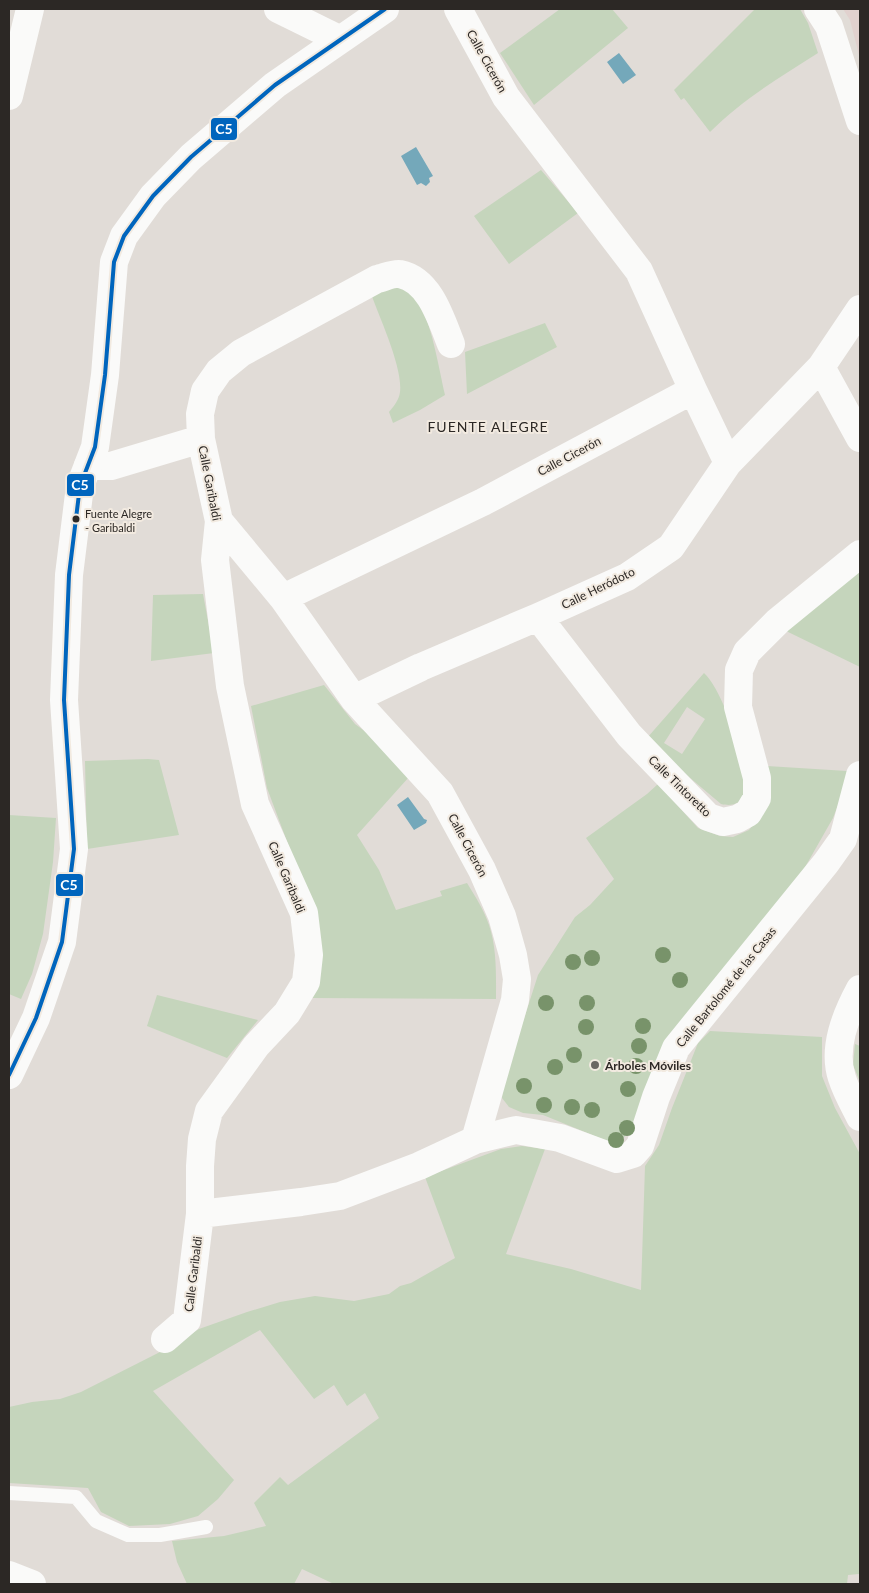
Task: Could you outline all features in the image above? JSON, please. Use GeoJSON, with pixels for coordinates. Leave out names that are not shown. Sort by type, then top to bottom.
{"type":"FeatureCollection","features":[{"type":"Feature","properties":{"kind":"street"},"geometry":{"type":"LineString","coordinates":[[9,96],[30,9]]}},
{"type":"Feature","properties":{"kind":"street"},"geometry":{"type":"LineString","coordinates":[[278,9],[339,39]]}},
{"type":"Feature","properties":{"kind":"street"},"geometry":{"type":"LineString","coordinates":[[9,1075],[36,1018],[64,932],[74,850],[64,700],[68,575],[80,486],[95,447],[105,375],[114,262],[124,236],[153,196],[191,157],[274,85],[385,9]]}},
{"type":"Feature","properties":{"kind":"street","name":"Calle Cicerón"},"geometry":{"type":"LineString","coordinates":[[458,9],[506,98],[639,271],[728,463]]}},
{"type":"Feature","properties":{"kind":"street"},"geometry":{"type":"LineString","coordinates":[[818,9],[829,26],[860,121]]}},
{"type":"Feature","properties":{"kind":"street","name":"Calle Garibaldi"},"geometry":{"type":"LineString","coordinates":[[166,1339],[187,1320],[200,1214],[202,1139],[209,1111],[256,1046],[287,1013],[306,982],[309,955],[304,913],[255,804],[230,686],[215,560],[219,521],[201,439],[200,414],[205,391],[219,371],[241,353],[377,279],[399,274],[418,283],[435,306],[451,344]]}},
{"type":"Feature","properties":{"kind":"street","name":"Calle Heródoto"},"geometry":{"type":"LineString","coordinates":[[354,699],[421,667],[627,577],[671,547],[728,463],[820,367],[860,309]]}},
{"type":"Feature","properties":{"kind":"street"},"geometry":{"type":"LineString","coordinates":[[820,367],[860,438]]}},
{"type":"Feature","properties":{"kind":"street","name":"Calle Cicerón"},"geometry":{"type":"LineString","coordinates":[[283,598],[483,502],[693,390]]}},
{"type":"Feature","properties":{"kind":"street","name":"Calle Garibaldi"},"geometry":{"type":"LineString","coordinates":[[88,466],[111,466],[201,439]]}},
{"type":"Feature","properties":{"kind":"street","name":"Calle Cicerón"},"geometry":{"type":"LineString","coordinates":[[219,521],[283,598],[354,699],[440,793],[482,870],[502,916],[513,955],[517,979],[515,1000],[476,1140]]}},
{"type":"Feature","properties":{"kind":"street","name":"Calle Tintoretto"},"geometry":{"type":"LineString","coordinates":[[538,617],[630,735],[708,817],[723,822],[737,819],[748,813],[758,798],[757,778],[738,707],[739,670],[747,652],[778,621],[810,597],[860,554]]}},
{"type":"Feature","properties":{"kind":"street","name":"Calle Bartolomé de las Casas"},"geometry":{"type":"LineString","coordinates":[[200,1214],[340,1196],[419,1166],[476,1140],[516,1130],[560,1138],[617,1159],[633,1154],[640,1146],[656,1098],[676,1048],[826,864],[852,838],[860,775]]}},
{"type":"Feature","properties":{"kind":"street"},"geometry":{"type":"LineString","coordinates":[[860,989],[848,1010],[842,1032],[839,1056],[842,1078],[860,1117]]}},
{"type":"Feature","properties":{"kind":"street"},"geometry":{"type":"LineString","coordinates":[[9,1575],[32,1584]]}},
{"type":"Feature","properties":{"kind":"lane"},"geometry":{"type":"LineString","coordinates":[[9,1493],[76,1497],[96,1521],[128,1535],[160,1535],[206,1527]]}},
{"type":"Feature","properties":{"kind":"shaded area"},"geometry":{"type":"Polygon","coordinates":[[[843,9],[860,9],[860,59],[850,20],[843,9]]]}},
{"type":"Feature","properties":{"kind":"green space"},"geometry":{"type":"Polygon","coordinates":[[[560,9],[612,9],[628,28],[534,105],[500,53],[560,9]]]}},
{"type":"Feature","properties":{"kind":"green space"},"geometry":{"type":"Polygon","coordinates":[[[755,9],[800,9],[808,23],[818,53],[748,99],[710,132],[684,98],[681,100],[674,90],[755,9]]]}},
{"type":"Feature","properties":{"kind":"green space"},"geometry":{"type":"Polygon","coordinates":[[[541,170],[578,213],[509,264],[474,216],[541,170]]]}},
{"type":"Feature","properties":{"kind":"green space"},"geometry":{"type":"Polygon","coordinates":[[[393,285],[411,293],[421,307],[434,344],[445,395],[393,423],[389,412],[396,403],[400,392],[398,369],[370,291],[393,285]]]}},
{"type":"Feature","properties":{"kind":"green space"},"geometry":{"type":"Polygon","coordinates":[[[545,323],[557,347],[467,394],[465,352],[545,323]]]}},
{"type":"Feature","properties":{"kind":"green space"},"geometry":{"type":"Polygon","coordinates":[[[860,569],[860,667],[784,630],[860,569]]]}},
{"type":"Feature","properties":{"kind":"green space"},"geometry":{"type":"Polygon","coordinates":[[[203,594],[214,653],[151,661],[153,595],[203,594]]]}},
{"type":"Feature","properties":{"kind":"green space"},"geometry":{"type":"Polygon","coordinates":[[[704,673],[720,697],[734,733],[742,770],[743,799],[738,803],[721,804],[670,761],[647,738],[704,673]],[[687,707],[664,743],[682,754],[705,719],[687,707]]]}},
{"type":"Feature","properties":{"kind":"green space"},"geometry":{"type":"Polygon","coordinates":[[[324,685],[355,724],[366,732],[409,777],[357,835],[379,870],[396,910],[442,896],[440,891],[467,883],[485,914],[492,934],[496,962],[496,999],[311,998],[310,903],[267,788],[251,706],[324,685]]]}},
{"type":"Feature","properties":{"kind":"green space"},"geometry":{"type":"Polygon","coordinates":[[[159,760],[179,835],[87,849],[85,761],[159,760]]]}},
{"type":"Feature","properties":{"kind":"green space"},"geometry":{"type":"Polygon","coordinates":[[[767,766],[847,771],[842,795],[833,818],[796,883],[629,1132],[620,1140],[612,1143],[543,1115],[523,1113],[509,1107],[502,1098],[503,1084],[538,975],[575,917],[590,905],[614,879],[586,838],[658,784],[698,828],[720,836],[733,837],[749,830],[755,822],[767,766]]]}},
{"type":"Feature","properties":{"kind":"green space"},"geometry":{"type":"Polygon","coordinates":[[[9,815],[56,818],[53,862],[43,934],[32,974],[21,999],[9,994],[9,815]]]}},
{"type":"Feature","properties":{"kind":"green space"},"geometry":{"type":"Polygon","coordinates":[[[157,995],[258,1020],[227,1058],[147,1026],[157,995]]]}},
{"type":"Feature","properties":{"kind":"green space"},"geometry":{"type":"Polygon","coordinates":[[[710,1031],[822,1037],[822,1076],[835,1108],[860,1154],[860,1572],[859,1574],[848,1575],[847,1584],[334,1584],[302,1569],[294,1584],[187,1584],[177,1562],[172,1541],[224,1536],[266,1526],[254,1503],[280,1477],[288,1485],[379,1418],[365,1393],[347,1406],[334,1385],[314,1399],[260,1330],[153,1391],[234,1480],[218,1499],[198,1516],[170,1524],[129,1526],[101,1512],[88,1488],[9,1483],[9,1407],[60,1399],[81,1392],[162,1351],[199,1329],[247,1312],[280,1302],[315,1296],[354,1301],[389,1294],[400,1286],[411,1283],[455,1258],[425,1177],[501,1149],[522,1146],[545,1149],[506,1254],[571,1269],[641,1290],[645,1166],[659,1145],[698,1043],[710,1031]]]}},
{"type":"Feature","properties":{"kind":"green space"},"geometry":{"type":"Polygon","coordinates":[[[855,1044],[860,1046],[860,1082],[853,1065],[855,1044]]]}},
{"type":"Feature","properties":{"kind":"water"},"geometry":{"type":"Polygon","coordinates":[[[619,53],[636,75],[623,84],[607,62],[619,53]]]}},
{"type":"Feature","properties":{"kind":"water"},"geometry":{"type":"Polygon","coordinates":[[[416,147],[433,176],[429,178],[430,182],[426,186],[421,183],[417,185],[401,156],[416,147]]]}},
{"type":"Feature","properties":{"kind":"water"},"geometry":{"type":"Polygon","coordinates":[[[408,797],[424,819],[427,820],[426,823],[414,830],[397,805],[408,797]]]}},
{"type":"Feature","properties":{"kind":"transit line","name":"C5"},"geometry":{"type":"LineString","coordinates":[[9,1075],[36,1018],[62,942],[74,849],[64,700],[69,575],[80,486],[95,447],[105,375],[114,262],[124,236],[153,196],[191,157],[275,85],[385,9]]}},
{"type":"Feature","properties":{"kind":"place","name":"Fuente Alegre - Garibaldi"},"geometry":{"type":"Point","coordinates":[76,519]}},
{"type":"Feature","properties":{"kind":"place","name":"Árboles Móviles"},"geometry":{"type":"Point","coordinates":[595,1065]}},
{"type":"Feature","properties":{"kind":"district","name":"FUENTE ALEGRE"},"geometry":{"type":"Point","coordinates":[488,426]}}]}
